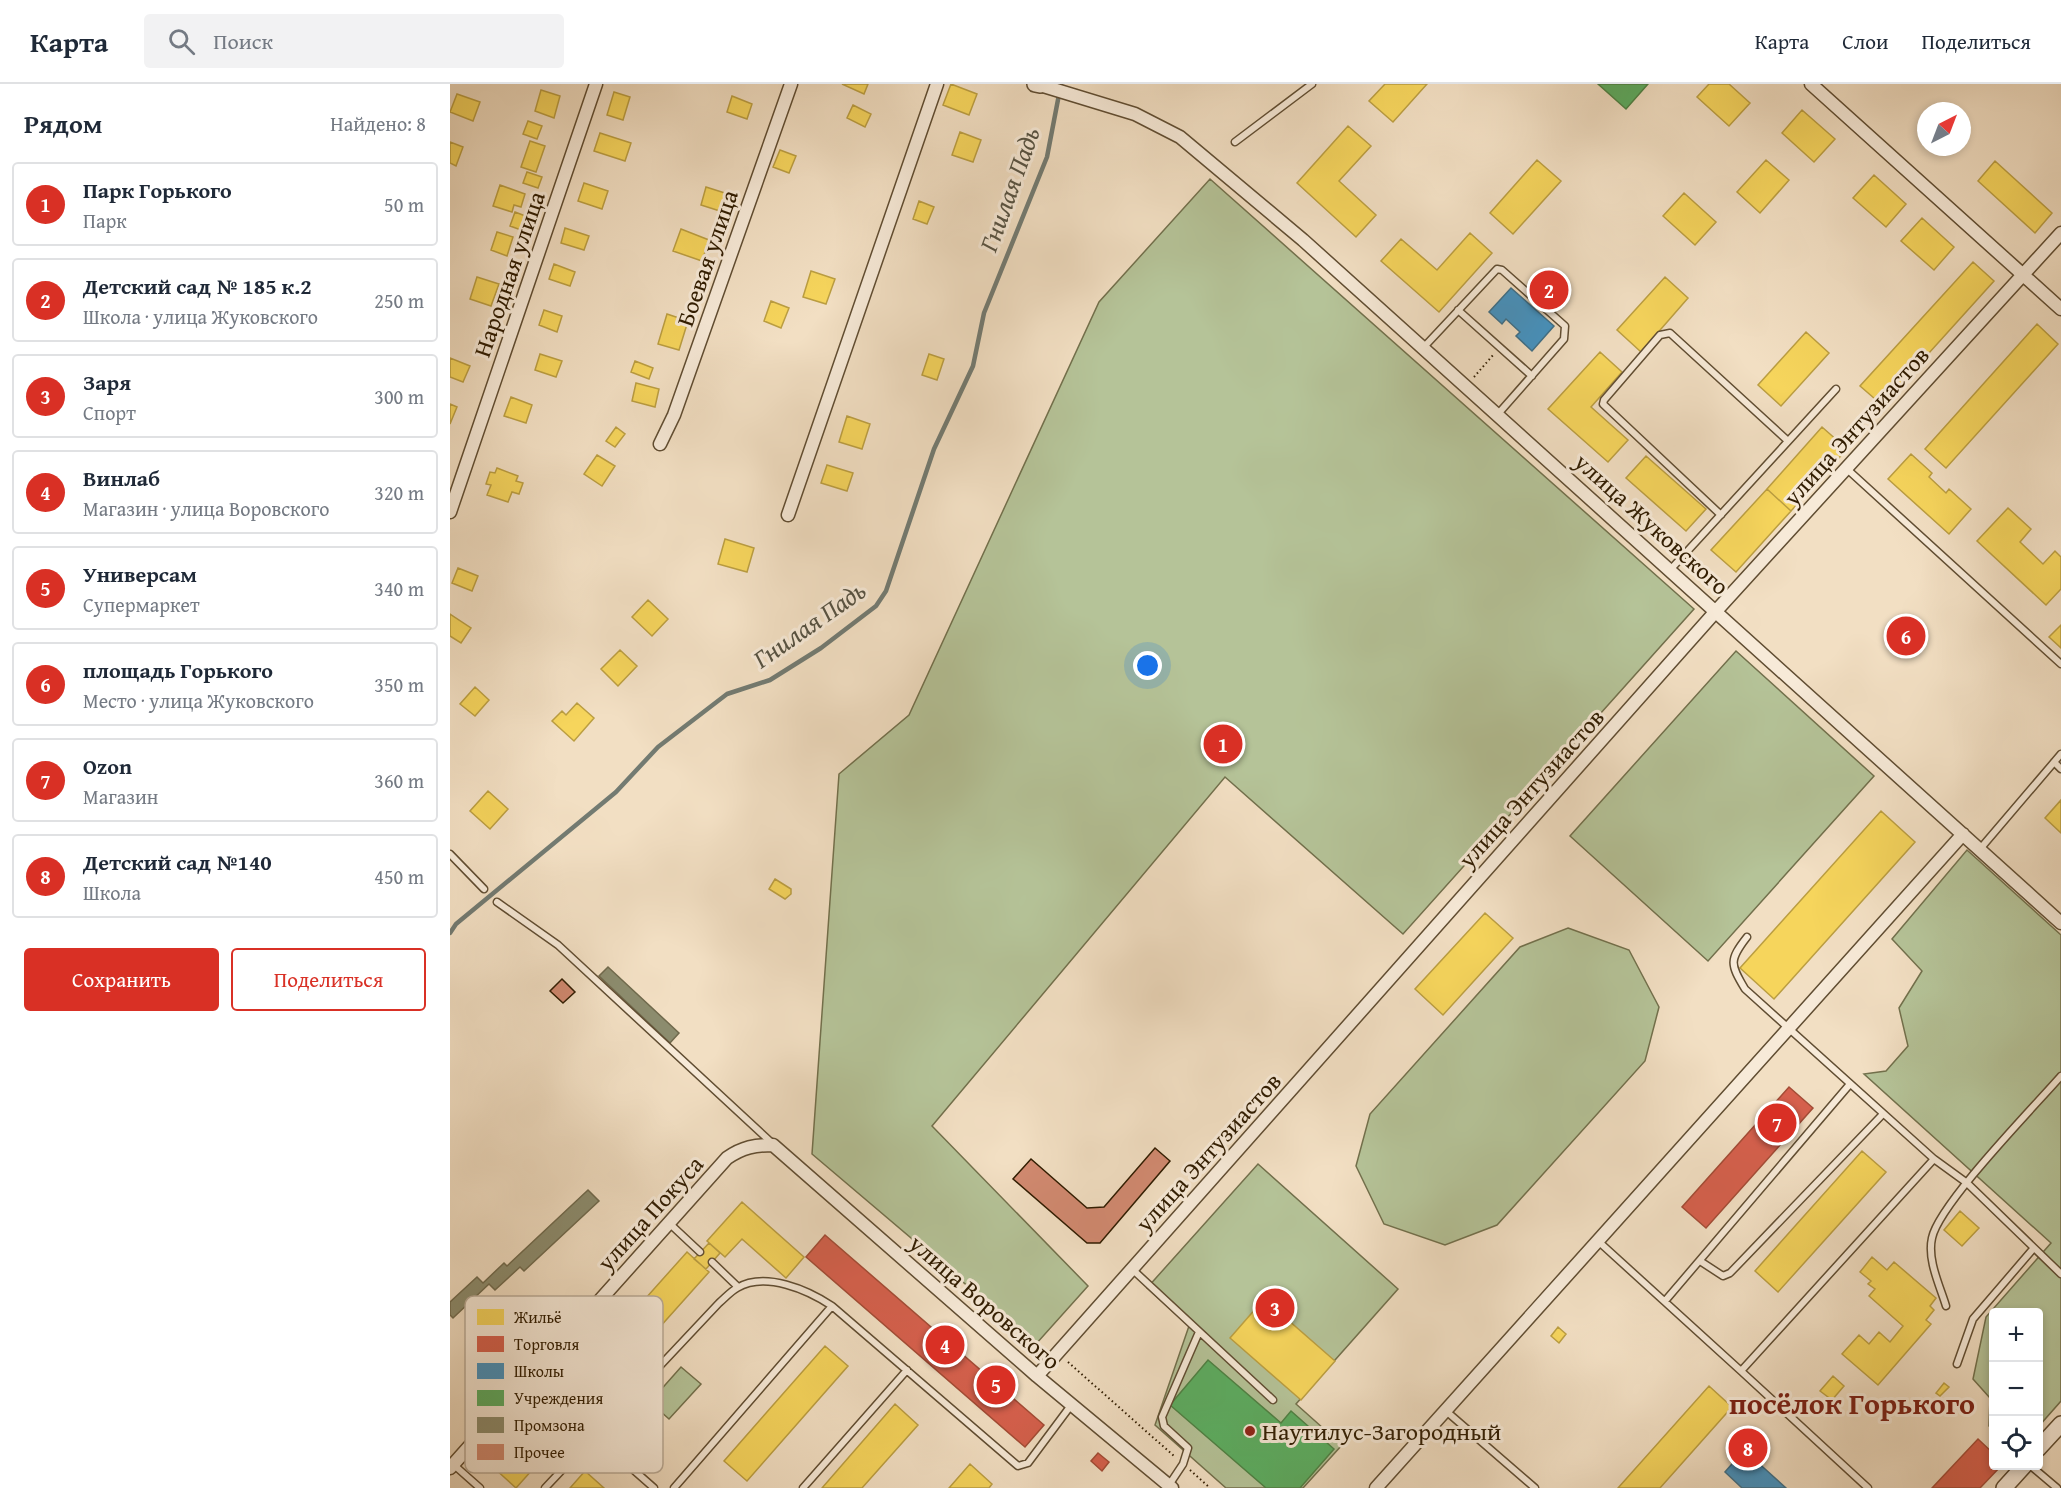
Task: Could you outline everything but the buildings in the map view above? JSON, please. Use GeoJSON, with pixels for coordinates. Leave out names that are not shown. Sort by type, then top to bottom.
{"type":"FeatureCollection","features":[{"type":"Feature","properties":{"kind":"street","name":"Народная улица"},"geometry":{"type":"LineString","coordinates":[[450,512],[596,84]]}},
{"type":"Feature","properties":{"kind":"street","name":"Боевая улица"},"geometry":{"type":"LineString","coordinates":[[660,444],[674,415],[791,84]]}},
{"type":"Feature","properties":{"kind":"street"},"geometry":{"type":"LineString","coordinates":[[788,515],[937,84]]}},
{"type":"Feature","properties":{"kind":"street"},"geometry":{"type":"LineString","coordinates":[[1811,84],[2061,309]]}},
{"type":"Feature","properties":{"kind":"street","name":"улица Жуковского"},"geometry":{"type":"LineString","coordinates":[[1038,85],[1135,114],[1180,137],[1211,162],[1424,347],[2061,923]]}},
{"type":"Feature","properties":{"kind":"street","name":"улица Энтузиастов"},"geometry":{"type":"LineString","coordinates":[[1037,1376],[1717,610],[2061,233]]}},
{"type":"Feature","properties":{"kind":"street"},"geometry":{"type":"LineString","coordinates":[[1380,1486],[1963,834]]}},
{"type":"Feature","properties":{"kind":"street","name":"улица Покуса"},"geometry":{"type":"LineString","coordinates":[[604,1296],[727,1158],[752,1145],[773,1145]]}},
{"type":"Feature","properties":{"kind":"street","name":"улица Воровского"},"geometry":{"type":"LineString","coordinates":[[773,1145],[1037,1376],[1171,1486]]}},
{"type":"Feature","properties":{"kind":"street"},"geometry":{"type":"LineString","coordinates":[[2043,1444],[2061,1424]]}},
{"type":"Feature","properties":{"kind":"street","name":"улица Покуса"},"geometry":{"type":"LineString","coordinates":[[452,1466],[465,1451]]}},
{"type":"Feature","properties":{"kind":"street"},"geometry":{"type":"LineString","coordinates":[[2004,1488],[2020,1470]]}},
{"type":"Feature","properties":{"kind":"lane"},"geometry":{"type":"LineString","coordinates":[[1235,142],[1312,84]]}},
{"type":"Feature","properties":{"kind":"lane"},"geometry":{"type":"LineString","coordinates":[[1424,347],[1497,269],[1502,270],[1565,326],[1564,339],[1498,414]]}},
{"type":"Feature","properties":{"kind":"lane"},"geometry":{"type":"LineString","coordinates":[[1458,310],[1532,376]]}},
{"type":"Feature","properties":{"kind":"lane"},"geometry":{"type":"LineString","coordinates":[[1721,515],[1603,404],[1660,335],[1670,333],[1788,441]]}},
{"type":"Feature","properties":{"kind":"lane"},"geometry":{"type":"LineString","coordinates":[[1671,569],[1836,390]]}},
{"type":"Feature","properties":{"kind":"lane"},"geometry":{"type":"LineString","coordinates":[[1846,468],[2061,664]]}},
{"type":"Feature","properties":{"kind":"lane"},"geometry":{"type":"LineString","coordinates":[[1980,849],[2061,754]]}},
{"type":"Feature","properties":{"kind":"lane"},"geometry":{"type":"LineString","coordinates":[[2054,762],[2061,769]]}},
{"type":"Feature","properties":{"kind":"lane"},"geometry":{"type":"LineString","coordinates":[[450,854],[484,889]]}},
{"type":"Feature","properties":{"kind":"lane"},"geometry":{"type":"LineString","coordinates":[[497,902],[558,945],[773,1145]]}},
{"type":"Feature","properties":{"kind":"lane"},"geometry":{"type":"LineString","coordinates":[[1747,937],[1735,952],[1734,970],[1745,989],[1934,1159],[1967,1183],[2061,1274]]}},
{"type":"Feature","properties":{"kind":"lane"},"geometry":{"type":"LineString","coordinates":[[1946,1306],[1932,1259],[1932,1238],[1939,1222],[1967,1183],[2061,1076]]}},
{"type":"Feature","properties":{"kind":"lane"},"geometry":{"type":"LineString","coordinates":[[1665,1302],[1850,1084]]}},
{"type":"Feature","properties":{"kind":"lane"},"geometry":{"type":"LineString","coordinates":[[1700,1261],[1717,1274],[1723,1276],[1730,1273],[1883,1114]]}},
{"type":"Feature","properties":{"kind":"lane"},"geometry":{"type":"LineString","coordinates":[[1741,1371],[1934,1159]]}},
{"type":"Feature","properties":{"kind":"lane"},"geometry":{"type":"LineString","coordinates":[[669,1223],[700,1252]]}},
{"type":"Feature","properties":{"kind":"lane"},"geometry":{"type":"LineString","coordinates":[[1598,1240],[1868,1488]]}},
{"type":"Feature","properties":{"kind":"lane"},"geometry":{"type":"LineString","coordinates":[[1957,1364],[1973,1319],[2033,1249]]}},
{"type":"Feature","properties":{"kind":"lane"},"geometry":{"type":"LineString","coordinates":[[711,1262],[738,1287]]}},
{"type":"Feature","properties":{"kind":"lane"},"geometry":{"type":"LineString","coordinates":[[1132,1269],[1273,1400]]}},
{"type":"Feature","properties":{"kind":"lane"},"geometry":{"type":"LineString","coordinates":[[663,1363],[719,1303],[738,1287],[778,1283],[814,1294],[832,1306],[1018,1466],[1028,1463],[1072,1404]]}},
{"type":"Feature","properties":{"kind":"lane"},"geometry":{"type":"LineString","coordinates":[[674,1488],[832,1306]]}},
{"type":"Feature","properties":{"kind":"lane"},"geometry":{"type":"LineString","coordinates":[[1171,1486],[1183,1464],[1188,1448],[1164,1426],[1162,1417],[1199,1332]]}},
{"type":"Feature","properties":{"kind":"lane"},"geometry":{"type":"LineString","coordinates":[[804,1488],[907,1370]]}},
{"type":"Feature","properties":{"kind":"lane"},"geometry":{"type":"LineString","coordinates":[[1446,1411],[1535,1488]]}},
{"type":"Feature","properties":{"kind":"lane"},"geometry":{"type":"LineString","coordinates":[[452,1466],[480,1488]]}},
{"type":"Feature","properties":{"kind":"lane"},"geometry":{"type":"LineString","coordinates":[[2036,1470],[2057,1488]]}},
{"type":"Feature","properties":{"kind":"lane"},"geometry":{"type":"LineString","coordinates":[[545,1488],[559,1473]]}},
{"type":"Feature","properties":{"kind":"lane"},"geometry":{"type":"LineString","coordinates":[[637,1473],[654,1488]]}},
{"type":"Feature","properties":{"kind":"path"},"geometry":{"type":"LineString","coordinates":[[1466,386],[1500,347]]}},
{"type":"Feature","properties":{"kind":"path"},"geometry":{"type":"LineString","coordinates":[[1058,1353],[1210,1488]]}},
{"type":"Feature","properties":{"kind":"green space"},"geometry":{"type":"Polygon","coordinates":[[[1210,179],[1694,609],[1403,934],[1225,777],[932,1126],[1088,1286],[1036,1344],[812,1154],[839,774],[909,715],[1099,302],[1210,179]]]}},
{"type":"Feature","properties":{"kind":"green space"},"geometry":{"type":"Polygon","coordinates":[[[1736,651],[1874,776],[1708,961],[1570,836],[1736,651]]]}},
{"type":"Feature","properties":{"kind":"green space"},"geometry":{"type":"Polygon","coordinates":[[[1967,850],[2061,935],[2061,1401],[2043,1421],[2043,1308],[1994,1308],[2051,1243],[1864,1074],[1886,1071],[1908,1046],[1899,1008],[1922,971],[1892,939],[1967,850]]]}},
{"type":"Feature","properties":{"kind":"green space"},"geometry":{"type":"Polygon","coordinates":[[[1568,928],[1629,950],[1659,1007],[1645,1061],[1497,1225],[1445,1245],[1384,1224],[1356,1166],[1370,1114],[1520,947],[1568,928]]]}},
{"type":"Feature","properties":{"kind":"green space"},"geometry":{"type":"Polygon","coordinates":[[[1258,1164],[1398,1289],[1296,1404],[1342,1445],[1303,1488],[1226,1488],[1155,1425],[1189,1326],[1147,1288],[1258,1164]]]}},
{"type":"Feature","properties":{"kind":"green space"},"geometry":{"type":"Polygon","coordinates":[[[1989,1314],[1989,1397],[1973,1379],[1986,1317],[1989,1314]]]}},
{"type":"Feature","properties":{"kind":"green space"},"geometry":{"type":"Polygon","coordinates":[[[681,1367],[701,1384],[669,1419],[663,1414],[663,1387],[681,1367]]]}},
{"type":"Feature","properties":{"kind":"waterway","name":"Гнилая Падь"},"geometry":{"type":"LineString","coordinates":[[450,933],[456,924],[616,792],[658,747],[727,694],[770,680],[821,648],[876,606],[886,591],[934,449],[973,366],[984,313],[1047,157],[1061,84]]}},
{"type":"Feature","properties":{"kind":"place","name":"Детский сад № 185 к.2"},"geometry":{"type":"Point","coordinates":[1549,290]}},
{"type":"Feature","properties":{"kind":"place","name":"площадь Горького"},"geometry":{"type":"Point","coordinates":[1906,636]}},
{"type":"Feature","properties":{"kind":"place","name":"Парк Горького"},"geometry":{"type":"Point","coordinates":[1223,744]}},
{"type":"Feature","properties":{"kind":"place","name":"Ozon"},"geometry":{"type":"Point","coordinates":[1777,1123]}},
{"type":"Feature","properties":{"kind":"place","name":"Заря"},"geometry":{"type":"Point","coordinates":[1275,1308]}},
{"type":"Feature","properties":{"kind":"place","name":"Винлаб"},"geometry":{"type":"Point","coordinates":[945,1345]}},
{"type":"Feature","properties":{"kind":"place","name":"Универсам"},"geometry":{"type":"Point","coordinates":[996,1385]}},
{"type":"Feature","properties":{"kind":"place","name":"Наутилус-Загородный"},"geometry":{"type":"Point","coordinates":[1250,1431]}},
{"type":"Feature","properties":{"kind":"place","name":"Детский сад №140"},"geometry":{"type":"Point","coordinates":[1748,1448]}},
{"type":"Feature","properties":{"kind":"district","name":"посёлок Горького"},"geometry":{"type":"Point","coordinates":[1852,1403]}}]}
